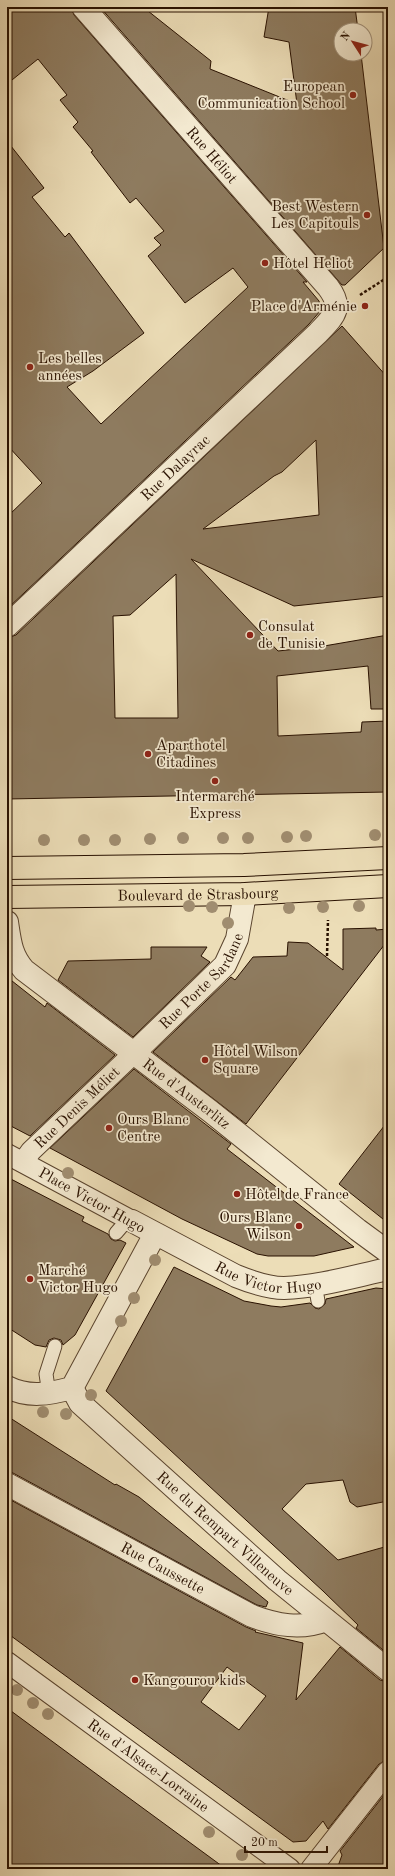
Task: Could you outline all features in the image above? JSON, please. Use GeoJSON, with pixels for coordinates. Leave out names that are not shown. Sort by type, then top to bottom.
{"type":"FeatureCollection","features":[{"type":"Feature","properties":{"kind":"main road","name":"Boulevard de Strasbourg"},"geometry":{"type":"LineString","coordinates":[[7,868],[244,865],[388,858]]}},
{"type":"Feature","properties":{"kind":"main road","name":"Boulevard de Strasbourg"},"geometry":{"type":"LineString","coordinates":[[7,897],[245,894],[388,886]]}},
{"type":"Feature","properties":{"kind":"street","name":"Rue Héliot"},"geometry":{"type":"LineString","coordinates":[[83,7],[328,287],[335,296],[337,306]]}},
{"type":"Feature","properties":{"kind":"street","name":"Rue Dalayrac"},"geometry":{"type":"LineString","coordinates":[[7,626],[318,333],[335,313],[337,306]]}},
{"type":"Feature","properties":{"kind":"street","name":"Rue Porte Sardane"},"geometry":{"type":"LineString","coordinates":[[133,1054],[225,965],[237,939],[245,894]]}},
{"type":"Feature","properties":{"kind":"street","name":"Rue d'Austerlitz"},"geometry":{"type":"LineString","coordinates":[[7,922],[11,948],[16,960],[24,970],[210,1111],[358,1230],[388,1252]]}},
{"type":"Feature","properties":{"kind":"street","name":"Rue Denis Méliet"},"geometry":{"type":"LineString","coordinates":[[15,1158],[31,1151],[133,1054]]}},
{"type":"Feature","properties":{"kind":"street","name":"Place Victor Hugo"},"geometry":{"type":"LineString","coordinates":[[15,1158],[124,1227],[155,1234],[72,1388]]}},
{"type":"Feature","properties":{"kind":"street","name":"Rue Victor Hugo"},"geometry":{"type":"LineString","coordinates":[[155,1234],[251,1282],[284,1288],[317,1292],[388,1269]]}},
{"type":"Feature","properties":{"kind":"street"},"geometry":{"type":"LineString","coordinates":[[7,1387],[22,1394],[36,1395],[49,1394],[72,1388]]}},
{"type":"Feature","properties":{"kind":"street","name":"Rue du Rempart Villeneuve"},"geometry":{"type":"LineString","coordinates":[[72,1388],[80,1403],[277,1580],[388,1670]]}},
{"type":"Feature","properties":{"kind":"street","name":"Rue Caussette"},"geometry":{"type":"LineString","coordinates":[[7,1484],[252,1616],[267,1622],[291,1626],[314,1625],[326,1620]]}},
{"type":"Feature","properties":{"kind":"street","name":"Rue d'Alsace-Lorraine"},"geometry":{"type":"LineString","coordinates":[[7,1662],[290,1869]]}},
{"type":"Feature","properties":{"kind":"street"},"geometry":{"type":"LineString","coordinates":[[311,1869],[388,1771]]}},
{"type":"Feature","properties":{"kind":"lane"},"geometry":{"type":"LineString","coordinates":[[49,1394],[46,1374],[55,1346]]}},
{"type":"Feature","properties":{"kind":"path"},"geometry":{"type":"LineString","coordinates":[[337,306],[346,307],[352,300],[388,277]]}},
{"type":"Feature","properties":{"kind":"path"},"geometry":{"type":"LineString","coordinates":[[326,956],[328,920]]}},
{"type":"Feature","properties":{"kind":"building"},"geometry":{"type":"Polygon","coordinates":[[[7,7],[71,7],[74,15],[307,282],[303,282],[319,301],[321,310],[309,324],[7,609],[7,517],[42,483],[7,445],[7,141],[44,188],[32,197],[65,237],[69,233],[144,333],[93,371],[67,387],[101,424],[248,287],[233,268],[185,303],[148,256],[161,245],[154,238],[164,231],[136,198],[130,203],[91,152],[93,151],[73,127],[78,122],[60,100],[67,95],[38,59],[7,84],[7,7]]]}},
{"type":"Feature","properties":{"kind":"building"},"geometry":{"type":"Polygon","coordinates":[[[100,7],[143,7],[211,61],[210,69],[297,104],[289,42],[264,37],[269,7],[355,7],[357,22],[333,22],[333,62],[362,62],[384,248],[345,285],[342,285],[100,7]]]}},
{"type":"Feature","properties":{"kind":"building"},"geometry":{"type":"Polygon","coordinates":[[[342,326],[388,378],[388,596],[294,606],[191,559],[278,651],[324,646],[388,635],[388,709],[371,709],[368,666],[277,676],[278,736],[361,732],[362,722],[388,721],[388,792],[7,799],[7,638],[16,635],[342,326]],[[316,440],[282,472],[274,476],[203,529],[319,515],[316,440]],[[176,574],[130,615],[113,616],[115,718],[178,718],[176,574]]]}},
{"type":"Feature","properties":{"kind":"building"},"geometry":{"type":"Polygon","coordinates":[[[376,928],[376,930],[388,929],[388,940],[246,1124],[153,1052],[231,977],[235,980],[253,957],[287,956],[288,942],[308,943],[343,970],[343,929],[376,928]]]}},
{"type":"Feature","properties":{"kind":"building"},"geometry":{"type":"Polygon","coordinates":[[[151,947],[207,947],[201,956],[210,962],[133,1037],[58,980],[68,961],[151,959],[151,947]]]}},
{"type":"Feature","properties":{"kind":"building"},"geometry":{"type":"Polygon","coordinates":[[[7,977],[45,1007],[47,1003],[115,1055],[30,1136],[7,1124],[7,977]]]}},
{"type":"Feature","properties":{"kind":"building"},"geometry":{"type":"Polygon","coordinates":[[[134,1069],[231,1144],[227,1149],[354,1247],[314,1256],[268,1256],[257,1254],[182,1219],[50,1148],[134,1069]]]}},
{"type":"Feature","properties":{"kind":"building"},"geometry":{"type":"Polygon","coordinates":[[[388,1121],[388,1223],[339,1184],[388,1121]]]}},
{"type":"Feature","properties":{"kind":"building"},"geometry":{"type":"Polygon","coordinates":[[[7,1177],[84,1217],[82,1221],[108,1234],[111,1239],[115,1241],[120,1240],[126,1243],[75,1335],[63,1345],[61,1340],[54,1338],[49,1340],[46,1347],[35,1345],[7,1327],[7,1177]]]}},
{"type":"Feature","properties":{"kind":"building"},"geometry":{"type":"Polygon","coordinates":[[[174,1267],[244,1301],[271,1306],[281,1307],[310,1303],[315,1308],[319,1309],[325,1304],[326,1299],[376,1288],[388,1289],[388,1501],[357,1507],[350,1502],[343,1480],[306,1484],[282,1509],[338,1560],[388,1546],[388,1654],[356,1628],[358,1625],[323,1591],[106,1391],[174,1267]]]}},
{"type":"Feature","properties":{"kind":"building"},"geometry":{"type":"Polygon","coordinates":[[[7,1416],[115,1485],[116,1484],[139,1497],[268,1602],[266,1607],[257,1605],[13,1473],[7,1472],[7,1416]]]}},
{"type":"Feature","properties":{"kind":"building"},"geometry":{"type":"Polygon","coordinates":[[[7,1498],[256,1631],[255,1632],[303,1643],[296,1700],[340,1647],[380,1680],[388,1682],[388,1760],[379,1764],[328,1829],[323,1821],[306,1841],[293,1842],[7,1633],[7,1498]],[[227,1667],[201,1702],[239,1730],[266,1696],[227,1667]]]}},
{"type":"Feature","properties":{"kind":"building"},"geometry":{"type":"Polygon","coordinates":[[[7,1708],[110,1784],[226,1869],[7,1869],[7,1708]]]}},
{"type":"Feature","properties":{"kind":"building"},"geometry":{"type":"Polygon","coordinates":[[[388,1790],[388,1869],[337,1869],[342,1855],[340,1851],[388,1790]]]}},
{"type":"Feature","properties":{"kind":"place","name":"European Communication School"},"geometry":{"type":"Point","coordinates":[353,95]}},
{"type":"Feature","properties":{"kind":"place","name":"Best Western Les Capitouls"},"geometry":{"type":"Point","coordinates":[367,215]}},
{"type":"Feature","properties":{"kind":"place","name":"Hôtel Heliot"},"geometry":{"type":"Point","coordinates":[265,263]}},
{"type":"Feature","properties":{"kind":"place","name":"Place d'Arménie"},"geometry":{"type":"Point","coordinates":[365,306]}},
{"type":"Feature","properties":{"kind":"place","name":"Les belles années"},"geometry":{"type":"Point","coordinates":[30,367]}},
{"type":"Feature","properties":{"kind":"place","name":"Consulat de Tunisie"},"geometry":{"type":"Point","coordinates":[250,635]}},
{"type":"Feature","properties":{"kind":"place","name":"Aparthotel Citadines"},"geometry":{"type":"Point","coordinates":[148,754]}},
{"type":"Feature","properties":{"kind":"place","name":"Intermarché Express"},"geometry":{"type":"Point","coordinates":[215,781]}},
{"type":"Feature","properties":{"kind":"place","name":"Hôtel Wilson Square"},"geometry":{"type":"Point","coordinates":[205,1060]}},
{"type":"Feature","properties":{"kind":"place","name":"Ours Blanc Centre"},"geometry":{"type":"Point","coordinates":[109,1128]}},
{"type":"Feature","properties":{"kind":"place","name":"Hôtel de France"},"geometry":{"type":"Point","coordinates":[237,1194]}},
{"type":"Feature","properties":{"kind":"place","name":"Ours Blanc Wilson"},"geometry":{"type":"Point","coordinates":[299,1226]}},
{"type":"Feature","properties":{"kind":"place","name":"Marché Victor Hugo"},"geometry":{"type":"Point","coordinates":[30,1279]}},
{"type":"Feature","properties":{"kind":"place","name":"Kangourou kids"},"geometry":{"type":"Point","coordinates":[135,1680]}}]}
